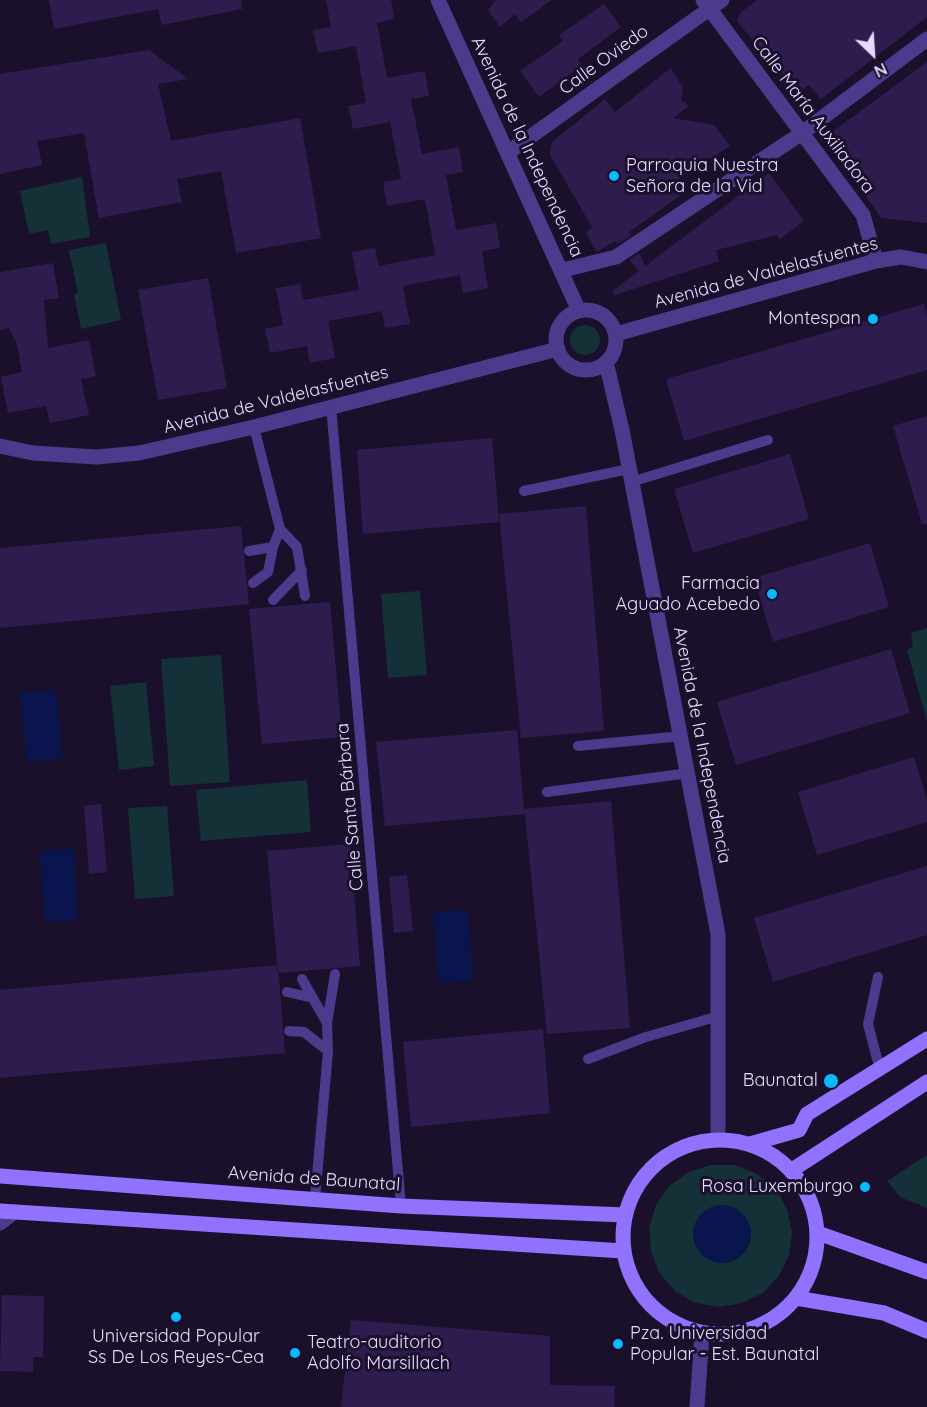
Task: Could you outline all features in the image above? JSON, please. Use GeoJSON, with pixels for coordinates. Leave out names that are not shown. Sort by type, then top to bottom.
{"type":"FeatureCollection","features":[{"type":"Feature","properties":{"kind":"main road"},"geometry":{"type":"LineString","coordinates":[[750,1144],[799,1130],[807,1114],[927,1039]]}},
{"type":"Feature","properties":{"kind":"main road"},"geometry":{"type":"LineString","coordinates":[[792,1170],[927,1082]]}},
{"type":"Feature","properties":{"kind":"main road"},"geometry":{"type":"LineString","coordinates":[[718,1139],[750,1144],[773,1154],[792,1170],[811,1200],[818,1233],[813,1268],[796,1298],[770,1320],[738,1333],[702,1333],[674,1323],[649,1304],[632,1280],[623,1251],[625,1215],[637,1185],[658,1161],[686,1145],[718,1139]]}},
{"type":"Feature","properties":{"kind":"main road","name":"Avenida de Baunatal"},"geometry":{"type":"LineString","coordinates":[[0,1176],[401,1206],[625,1215]]}},
{"type":"Feature","properties":{"kind":"main road"},"geometry":{"type":"LineString","coordinates":[[7,1211],[623,1251]]}},
{"type":"Feature","properties":{"kind":"main road"},"geometry":{"type":"LineString","coordinates":[[818,1233],[927,1272]]}},
{"type":"Feature","properties":{"kind":"main road"},"geometry":{"type":"LineString","coordinates":[[796,1298],[884,1313],[927,1331]]}},
{"type":"Feature","properties":{"kind":"street","name":"Avenida de la Independencia"},"geometry":{"type":"LineString","coordinates":[[438,0],[563,270],[579,311]]}},
{"type":"Feature","properties":{"kind":"street","name":"Calle Oviedo"},"geometry":{"type":"LineString","coordinates":[[509,152],[712,3]]}},
{"type":"Feature","properties":{"kind":"street","name":"Calle María Auxiliadora"},"geometry":{"type":"LineString","coordinates":[[712,3],[802,133],[863,215],[876,261]]}},
{"type":"Feature","properties":{"kind":"street"},"geometry":{"type":"LineString","coordinates":[[563,270],[616,257],[802,133],[927,39]]}},
{"type":"Feature","properties":{"kind":"street","name":"Avenida de Valdelasfuentes"},"geometry":{"type":"LineString","coordinates":[[616,334],[876,261],[901,257],[927,262]]}},
{"type":"Feature","properties":{"kind":"street"},"geometry":{"type":"LineString","coordinates":[[579,311],[592,311],[604,316],[616,334],[615,350],[606,362],[594,369],[581,370],[565,361],[558,349],[556,337],[560,325],[569,315],[579,311]]}},
{"type":"Feature","properties":{"kind":"street","name":"Avenida de Valdelasfuentes"},"geometry":{"type":"LineString","coordinates":[[0,446],[33,453],[97,457],[140,453],[254,427],[558,349]]}},
{"type":"Feature","properties":{"kind":"street","name":"Avenida de la Independencia"},"geometry":{"type":"LineString","coordinates":[[606,362],[682,736],[718,934],[718,1139]]}},
{"type":"Feature","properties":{"kind":"street"},"geometry":{"type":"LineString","coordinates":[[0,1223],[7,1211]]}},
{"type":"Feature","properties":{"kind":"street"},"geometry":{"type":"LineString","coordinates":[[697,1407],[702,1333]]}},
{"type":"Feature","properties":{"kind":"lane","name":"Calle Santa Bárbara"},"geometry":{"type":"LineString","coordinates":[[332,406],[401,1206]]}},
{"type":"Feature","properties":{"kind":"lane"},"geometry":{"type":"LineString","coordinates":[[254,427],[280,529],[297,547],[305,596]]}},
{"type":"Feature","properties":{"kind":"lane"},"geometry":{"type":"LineString","coordinates":[[524,491],[630,476],[768,440]]}},
{"type":"Feature","properties":{"kind":"lane"},"geometry":{"type":"LineString","coordinates":[[253,583],[268,573],[273,547],[280,529]]}},
{"type":"Feature","properties":{"kind":"lane"},"geometry":{"type":"LineString","coordinates":[[249,551],[273,547]]}},
{"type":"Feature","properties":{"kind":"lane"},"geometry":{"type":"LineString","coordinates":[[273,600],[302,570]]}},
{"type":"Feature","properties":{"kind":"lane"},"geometry":{"type":"LineString","coordinates":[[578,746],[682,736]]}},
{"type":"Feature","properties":{"kind":"lane"},"geometry":{"type":"LineString","coordinates":[[547,792],[689,773]]}},
{"type":"Feature","properties":{"kind":"lane"},"geometry":{"type":"LineString","coordinates":[[315,1199],[328,1051],[327,1023],[334,974]]}},
{"type":"Feature","properties":{"kind":"lane"},"geometry":{"type":"LineString","coordinates":[[878,977],[867,1024],[880,1070]]}},
{"type":"Feature","properties":{"kind":"lane"},"geometry":{"type":"LineString","coordinates":[[302,979],[327,1023]]}},
{"type":"Feature","properties":{"kind":"lane"},"geometry":{"type":"LineString","coordinates":[[287,992],[313,998]]}},
{"type":"Feature","properties":{"kind":"lane"},"geometry":{"type":"LineString","coordinates":[[588,1059],[646,1037],[719,1016]]}},
{"type":"Feature","properties":{"kind":"lane"},"geometry":{"type":"LineString","coordinates":[[290,1031],[304,1032],[328,1051]]}},
{"type":"Feature","properties":{"kind":"green space"},"geometry":{"type":"Polygon","coordinates":[[[82,177],[90,237],[51,244],[48,230],[29,234],[20,191],[82,177]]]}},
{"type":"Feature","properties":{"kind":"green space"},"geometry":{"type":"Polygon","coordinates":[[[106,243],[121,320],[81,329],[74,294],[78,293],[69,250],[106,243]]]}},
{"type":"Feature","properties":{"kind":"green space"},"geometry":{"type":"Polygon","coordinates":[[[585,325],[591,326],[599,334],[599,346],[591,354],[585,355],[579,354],[571,346],[570,340],[571,334],[579,326],[585,325]]]}},
{"type":"Feature","properties":{"kind":"green space"},"geometry":{"type":"Polygon","coordinates":[[[420,591],[427,675],[388,678],[381,594],[420,591]]]}},
{"type":"Feature","properties":{"kind":"green space"},"geometry":{"type":"Polygon","coordinates":[[[927,628],[927,721],[907,650],[913,646],[911,633],[927,628]]]}},
{"type":"Feature","properties":{"kind":"green space"},"geometry":{"type":"Polygon","coordinates":[[[221,655],[230,782],[170,786],[161,659],[221,655]]]}},
{"type":"Feature","properties":{"kind":"green space"},"geometry":{"type":"Polygon","coordinates":[[[146,682],[154,766],[119,770],[110,686],[146,682]]]}},
{"type":"Feature","properties":{"kind":"green space"},"geometry":{"type":"Polygon","coordinates":[[[307,780],[311,832],[201,841],[196,790],[307,780]]]}},
{"type":"Feature","properties":{"kind":"green space"},"geometry":{"type":"Polygon","coordinates":[[[167,806],[174,896],[135,899],[128,808],[167,806]]]}},
{"type":"Feature","properties":{"kind":"green space"},"geometry":{"type":"Polygon","coordinates":[[[927,1155],[927,1208],[900,1197],[887,1181],[927,1155]]]}},
{"type":"Feature","properties":{"kind":"green space"},"geometry":{"type":"Polygon","coordinates":[[[711,1165],[735,1165],[757,1174],[776,1189],[787,1209],[792,1232],[789,1255],[779,1276],[763,1293],[742,1303],[719,1307],[696,1303],[676,1292],[660,1274],[651,1252],[649,1228],[656,1205],[669,1186],[689,1172],[711,1165]],[[716,1206],[751,1231],[748,1222],[735,1208],[716,1206]]]}},
{"type":"Feature","properties":{"kind":"shaded area"},"geometry":{"type":"Polygon","coordinates":[[[56,690],[63,759],[27,762],[20,693],[56,690]]]}},
{"type":"Feature","properties":{"kind":"shaded area"},"geometry":{"type":"Polygon","coordinates":[[[74,849],[78,920],[45,922],[40,851],[74,849]]]}},
{"type":"Feature","properties":{"kind":"shaded area"},"geometry":{"type":"Polygon","coordinates":[[[468,909],[473,980],[438,983],[433,912],[468,909]]]}},
{"type":"Feature","properties":{"kind":"shaded area"},"geometry":{"type":"Polygon","coordinates":[[[722,1205],[733,1207],[746,1218],[751,1234],[749,1245],[738,1258],[722,1263],[711,1261],[698,1250],[693,1234],[695,1223],[706,1210],[722,1205]]]}},
{"type":"Feature","properties":{"kind":"building"},"geometry":{"type":"Polygon","coordinates":[[[49,0],[241,0],[242,9],[162,25],[158,9],[54,29],[49,0]]]}},
{"type":"Feature","properties":{"kind":"building"},"geometry":{"type":"Polygon","coordinates":[[[326,0],[391,0],[394,19],[377,23],[387,78],[425,71],[429,96],[411,99],[422,154],[459,147],[463,172],[446,175],[456,230],[496,223],[500,248],[482,251],[488,288],[463,293],[460,275],[403,286],[410,324],[385,328],[382,311],[328,321],[335,358],[310,363],[307,346],[270,353],[265,329],[283,325],[276,288],[300,284],[303,300],[359,290],[352,252],[375,248],[379,266],[435,255],[425,199],[387,206],[383,182],[401,179],[390,122],[353,129],[348,106],[366,103],[356,46],[318,53],[313,30],[331,27],[326,0]]]}},
{"type":"Feature","properties":{"kind":"building"},"geometry":{"type":"Polygon","coordinates":[[[496,0],[552,0],[521,22],[515,14],[500,27],[488,10],[496,0]]]}},
{"type":"Feature","properties":{"kind":"building"},"geometry":{"type":"Polygon","coordinates":[[[757,0],[927,0],[927,17],[821,99],[809,85],[796,94],[737,21],[740,13],[757,0]]]}},
{"type":"Feature","properties":{"kind":"building"},"geometry":{"type":"Polygon","coordinates":[[[604,4],[621,27],[578,59],[581,66],[539,97],[520,71],[563,41],[559,35],[604,4]]]}},
{"type":"Feature","properties":{"kind":"building"},"geometry":{"type":"Polygon","coordinates":[[[149,50],[188,79],[158,84],[171,141],[300,118],[321,238],[236,253],[221,171],[177,179],[182,202],[99,218],[84,133],[37,141],[42,165],[0,174],[0,74],[149,50]]]}},
{"type":"Feature","properties":{"kind":"building"},"geometry":{"type":"Polygon","coordinates":[[[927,62],[927,223],[881,218],[828,142],[832,132],[927,62]]]}},
{"type":"Feature","properties":{"kind":"building","name":"Parroquia Nuestra Señora de la Vid"},"geometry":{"type":"Polygon","coordinates":[[[671,68],[683,88],[681,100],[689,106],[673,118],[714,125],[730,146],[710,159],[708,157],[672,184],[680,196],[629,232],[631,236],[617,244],[615,241],[597,252],[586,233],[592,227],[550,155],[552,142],[605,99],[615,112],[671,68]]]}},
{"type":"Feature","properties":{"kind":"building"},"geometry":{"type":"Polygon","coordinates":[[[769,173],[804,221],[780,239],[777,235],[716,250],[719,261],[615,295],[612,291],[639,271],[629,260],[639,253],[645,266],[769,173]]]}},
{"type":"Feature","properties":{"kind":"building"},"geometry":{"type":"Polygon","coordinates":[[[53,263],[59,298],[44,300],[48,348],[89,340],[96,376],[81,379],[89,415],[50,423],[46,406],[8,413],[1,377],[22,372],[17,344],[9,328],[0,330],[0,272],[53,263]]]}},
{"type":"Feature","properties":{"kind":"building"},"geometry":{"type":"Polygon","coordinates":[[[208,278],[227,388],[158,400],[138,290],[208,278]]]}},
{"type":"Feature","properties":{"kind":"building"},"geometry":{"type":"Polygon","coordinates":[[[924,304],[927,315],[927,370],[684,441],[666,379],[924,304]]]}},
{"type":"Feature","properties":{"kind":"building"},"geometry":{"type":"Polygon","coordinates":[[[927,416],[927,524],[922,524],[893,426],[927,416]]]}},
{"type":"Feature","properties":{"kind":"building"},"geometry":{"type":"Polygon","coordinates":[[[492,438],[499,522],[363,534],[357,450],[492,438]]]}},
{"type":"Feature","properties":{"kind":"building"},"geometry":{"type":"Polygon","coordinates":[[[790,454],[809,519],[693,553],[674,489],[790,454]]]}},
{"type":"Feature","properties":{"kind":"building"},"geometry":{"type":"Polygon","coordinates":[[[586,506],[604,731],[521,738],[499,514],[586,506]]]}},
{"type":"Feature","properties":{"kind":"building"},"geometry":{"type":"Polygon","coordinates":[[[241,526],[249,604],[0,628],[0,548],[241,526]]]}},
{"type":"Feature","properties":{"kind":"building"},"geometry":{"type":"Polygon","coordinates":[[[870,543],[889,607],[773,642],[754,578],[870,543]]]}},
{"type":"Feature","properties":{"kind":"building"},"geometry":{"type":"Polygon","coordinates":[[[330,602],[342,737],[262,744],[249,609],[330,602]]]}},
{"type":"Feature","properties":{"kind":"building"},"geometry":{"type":"Polygon","coordinates":[[[891,649],[910,713],[736,765],[717,702],[891,649]]]}},
{"type":"Feature","properties":{"kind":"building"},"geometry":{"type":"Polygon","coordinates":[[[517,730],[524,809],[611,801],[630,1028],[547,1034],[525,814],[385,826],[376,742],[517,730]]]}},
{"type":"Feature","properties":{"kind":"building"},"geometry":{"type":"Polygon","coordinates":[[[914,757],[927,800],[927,822],[817,855],[798,792],[914,757]]]}},
{"type":"Feature","properties":{"kind":"building"},"geometry":{"type":"Polygon","coordinates":[[[101,804],[107,872],[89,874],[84,806],[101,804]]]}},
{"type":"Feature","properties":{"kind":"building"},"geometry":{"type":"Polygon","coordinates":[[[350,844],[360,966],[278,973],[267,851],[350,844]]]}},
{"type":"Feature","properties":{"kind":"building"},"geometry":{"type":"Polygon","coordinates":[[[927,866],[927,935],[773,982],[754,918],[927,866]]]}},
{"type":"Feature","properties":{"kind":"building"},"geometry":{"type":"Polygon","coordinates":[[[407,875],[413,931],[394,933],[389,877],[407,875]]]}},
{"type":"Feature","properties":{"kind":"building"},"geometry":{"type":"Polygon","coordinates":[[[278,965],[285,1053],[0,1078],[0,990],[278,965]]]}},
{"type":"Feature","properties":{"kind":"building"},"geometry":{"type":"Polygon","coordinates":[[[543,1029],[550,1113],[411,1127],[403,1042],[543,1029]]]}},
{"type":"Feature","properties":{"kind":"building"},"geometry":{"type":"Polygon","coordinates":[[[2,1295],[44,1296],[43,1357],[33,1357],[33,1372],[0,1371],[2,1295]]]}},
{"type":"Feature","properties":{"kind":"building"},"geometry":{"type":"Polygon","coordinates":[[[351,1320],[550,1336],[550,1385],[615,1386],[614,1407],[341,1407],[351,1320]]]}},
{"type":"Feature","properties":{"kind":"place","name":"Parroquia Nuestra Señora de la Vid"},"geometry":{"type":"Point","coordinates":[614,176]}},
{"type":"Feature","properties":{"kind":"place","name":"Montespan"},"geometry":{"type":"Point","coordinates":[873,319]}},
{"type":"Feature","properties":{"kind":"place","name":"Farmacia Aguado Acebedo"},"geometry":{"type":"Point","coordinates":[772,594]}},
{"type":"Feature","properties":{"kind":"place","name":"Baunatal"},"geometry":{"type":"Point","coordinates":[831,1081]}},
{"type":"Feature","properties":{"kind":"place","name":"Rosa Luxemburgo"},"geometry":{"type":"Point","coordinates":[865,1187]}},
{"type":"Feature","properties":{"kind":"place","name":"Universidad Popular Ss De Los Reyes-Cea"},"geometry":{"type":"Point","coordinates":[176,1317]}},
{"type":"Feature","properties":{"kind":"place","name":"Pza. Universidad Popular - Est. Baunatal"},"geometry":{"type":"Point","coordinates":[618,1344]}},
{"type":"Feature","properties":{"kind":"place","name":"Teatro-auditorio Adolfo Marsillach"},"geometry":{"type":"Point","coordinates":[295,1353]}}]}
